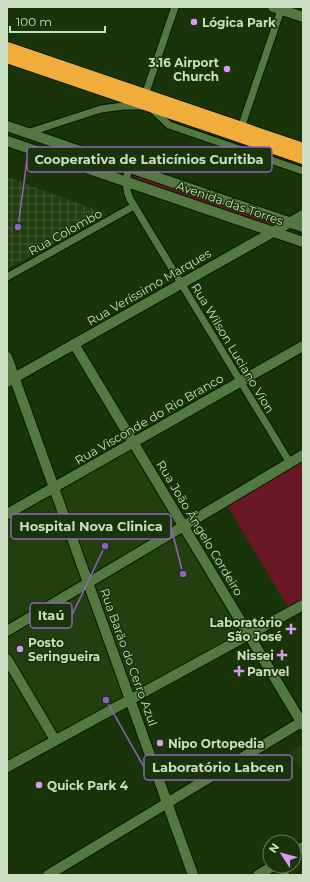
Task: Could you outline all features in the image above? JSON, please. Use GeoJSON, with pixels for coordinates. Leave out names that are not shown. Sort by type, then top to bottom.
{"type":"FeatureCollection","features":[{"type":"Feature","properties":{"kind":"highway"},"geometry":{"type":"LineString","coordinates":[[7,48],[303,158]]}},
{"type":"Feature","properties":{"kind":"highway"},"geometry":{"type":"LineString","coordinates":[[7,57],[241,128],[303,149]]}},
{"type":"Feature","properties":{"kind":"main road"},"geometry":{"type":"LineString","coordinates":[[279,8],[303,17]]}},
{"type":"Feature","properties":{"kind":"main road","name":"Avenida das Torres"},"geometry":{"type":"LineString","coordinates":[[7,126],[303,226]]}},
{"type":"Feature","properties":{"kind":"main road","name":"Avenida das Torres"},"geometry":{"type":"LineString","coordinates":[[7,141],[303,242]]}},
{"type":"Feature","properties":{"kind":"main road","name":"Rua Veríssimo Marques"},"geometry":{"type":"LineString","coordinates":[[11,380],[303,215]]}},
{"type":"Feature","properties":{"kind":"main road","name":"Rua João Ângelo Cordeiro"},"geometry":{"type":"LineString","coordinates":[[74,344],[302,723]]}},
{"type":"Feature","properties":{"kind":"main road","name":"Rua Visconde do Rio Branco"},"geometry":{"type":"LineString","coordinates":[[7,514],[303,346]]}},
{"type":"Feature","properties":{"kind":"main road","name":"Rua Barão do Cerro Azul"},"geometry":{"type":"LineString","coordinates":[[7,357],[11,380],[54,487],[193,875]]}},
{"type":"Feature","properties":{"kind":"main road"},"geometry":{"type":"LineString","coordinates":[[7,632],[303,455]]}},
{"type":"Feature","properties":{"kind":"main road"},"geometry":{"type":"LineString","coordinates":[[7,766],[303,605]]}},
{"type":"Feature","properties":{"kind":"main road"},"geometry":{"type":"LineString","coordinates":[[7,659],[55,740]]}},
{"type":"Feature","properties":{"kind":"main road"},"geometry":{"type":"LineString","coordinates":[[48,875],[302,723]]}},
{"type":"Feature","properties":{"kind":"street"},"geometry":{"type":"LineString","coordinates":[[147,100],[175,7]]}},
{"type":"Feature","properties":{"kind":"street"},"geometry":{"type":"LineString","coordinates":[[241,128],[279,8]]}},
{"type":"Feature","properties":{"kind":"street"},"geometry":{"type":"LineString","coordinates":[[27,133],[101,109],[124,106],[147,100]]}},
{"type":"Feature","properties":{"kind":"street"},"geometry":{"type":"LineString","coordinates":[[147,100],[170,125],[303,171]]}},
{"type":"Feature","properties":{"kind":"street"},"geometry":{"type":"LineString","coordinates":[[126,181],[129,167]]}},
{"type":"Feature","properties":{"kind":"street","name":"Rua Wilson Luciano Vion"},"geometry":{"type":"LineString","coordinates":[[126,181],[128,194],[134,206],[290,463]]}},
{"type":"Feature","properties":{"kind":"street","name":"Rua Colombo"},"geometry":{"type":"LineString","coordinates":[[7,277],[134,206]]}},
{"type":"Feature","properties":{"kind":"shaded area"},"geometry":{"type":"Polygon","coordinates":[[[139,175],[279,222],[273,229],[136,181],[139,175]]]}},
{"type":"Feature","properties":{"kind":"shaded area"},"geometry":{"type":"Polygon","coordinates":[[[7,177],[107,214],[7,269],[7,177]]]}},
{"type":"Feature","properties":{"kind":"shaded area"},"geometry":{"type":"Polygon","coordinates":[[[125,440],[241,634],[7,763],[7,507],[125,440]]]}},
{"type":"Feature","properties":{"kind":"shaded area"},"geometry":{"type":"Polygon","coordinates":[[[303,460],[303,601],[289,609],[227,505],[303,460]]]}},
{"type":"Feature","properties":{"kind":"shaded area"},"geometry":{"type":"Polygon","coordinates":[[[301,745],[303,748],[303,766],[299,768],[289,753],[301,745]]]}},
{"type":"Feature","properties":{"kind":"place","name":"Lógica Park"},"geometry":{"type":"Point","coordinates":[194,22]}},
{"type":"Feature","properties":{"kind":"place","name":"3.16 Airport Church"},"geometry":{"type":"Point","coordinates":[227,69]}},
{"type":"Feature","properties":{"kind":"place","name":"Cooperativa de Laticínios Curitiba"},"geometry":{"type":"Point","coordinates":[18,227]}},
{"type":"Feature","properties":{"kind":"place","name":"Itaú"},"geometry":{"type":"Point","coordinates":[105,546]}},
{"type":"Feature","properties":{"kind":"place","name":"Hospital Nova Clinica"},"geometry":{"type":"Point","coordinates":[183,574]}},
{"type":"Feature","properties":{"kind":"place","name":"Laboratório São José"},"geometry":{"type":"Point","coordinates":[291,629]}},
{"type":"Feature","properties":{"kind":"place","name":"Posto Seringueira"},"geometry":{"type":"Point","coordinates":[20,649]}},
{"type":"Feature","properties":{"kind":"place","name":"Nissei"},"geometry":{"type":"Point","coordinates":[282,655]}},
{"type":"Feature","properties":{"kind":"place","name":"Panvel"},"geometry":{"type":"Point","coordinates":[239,671]}},
{"type":"Feature","properties":{"kind":"place","name":"Laboratório Labcen"},"geometry":{"type":"Point","coordinates":[106,700]}},
{"type":"Feature","properties":{"kind":"place","name":"Nipo Ortopedia"},"geometry":{"type":"Point","coordinates":[160,743]}},
{"type":"Feature","properties":{"kind":"place","name":"Quick Park 4"},"geometry":{"type":"Point","coordinates":[39,785]}}]}
